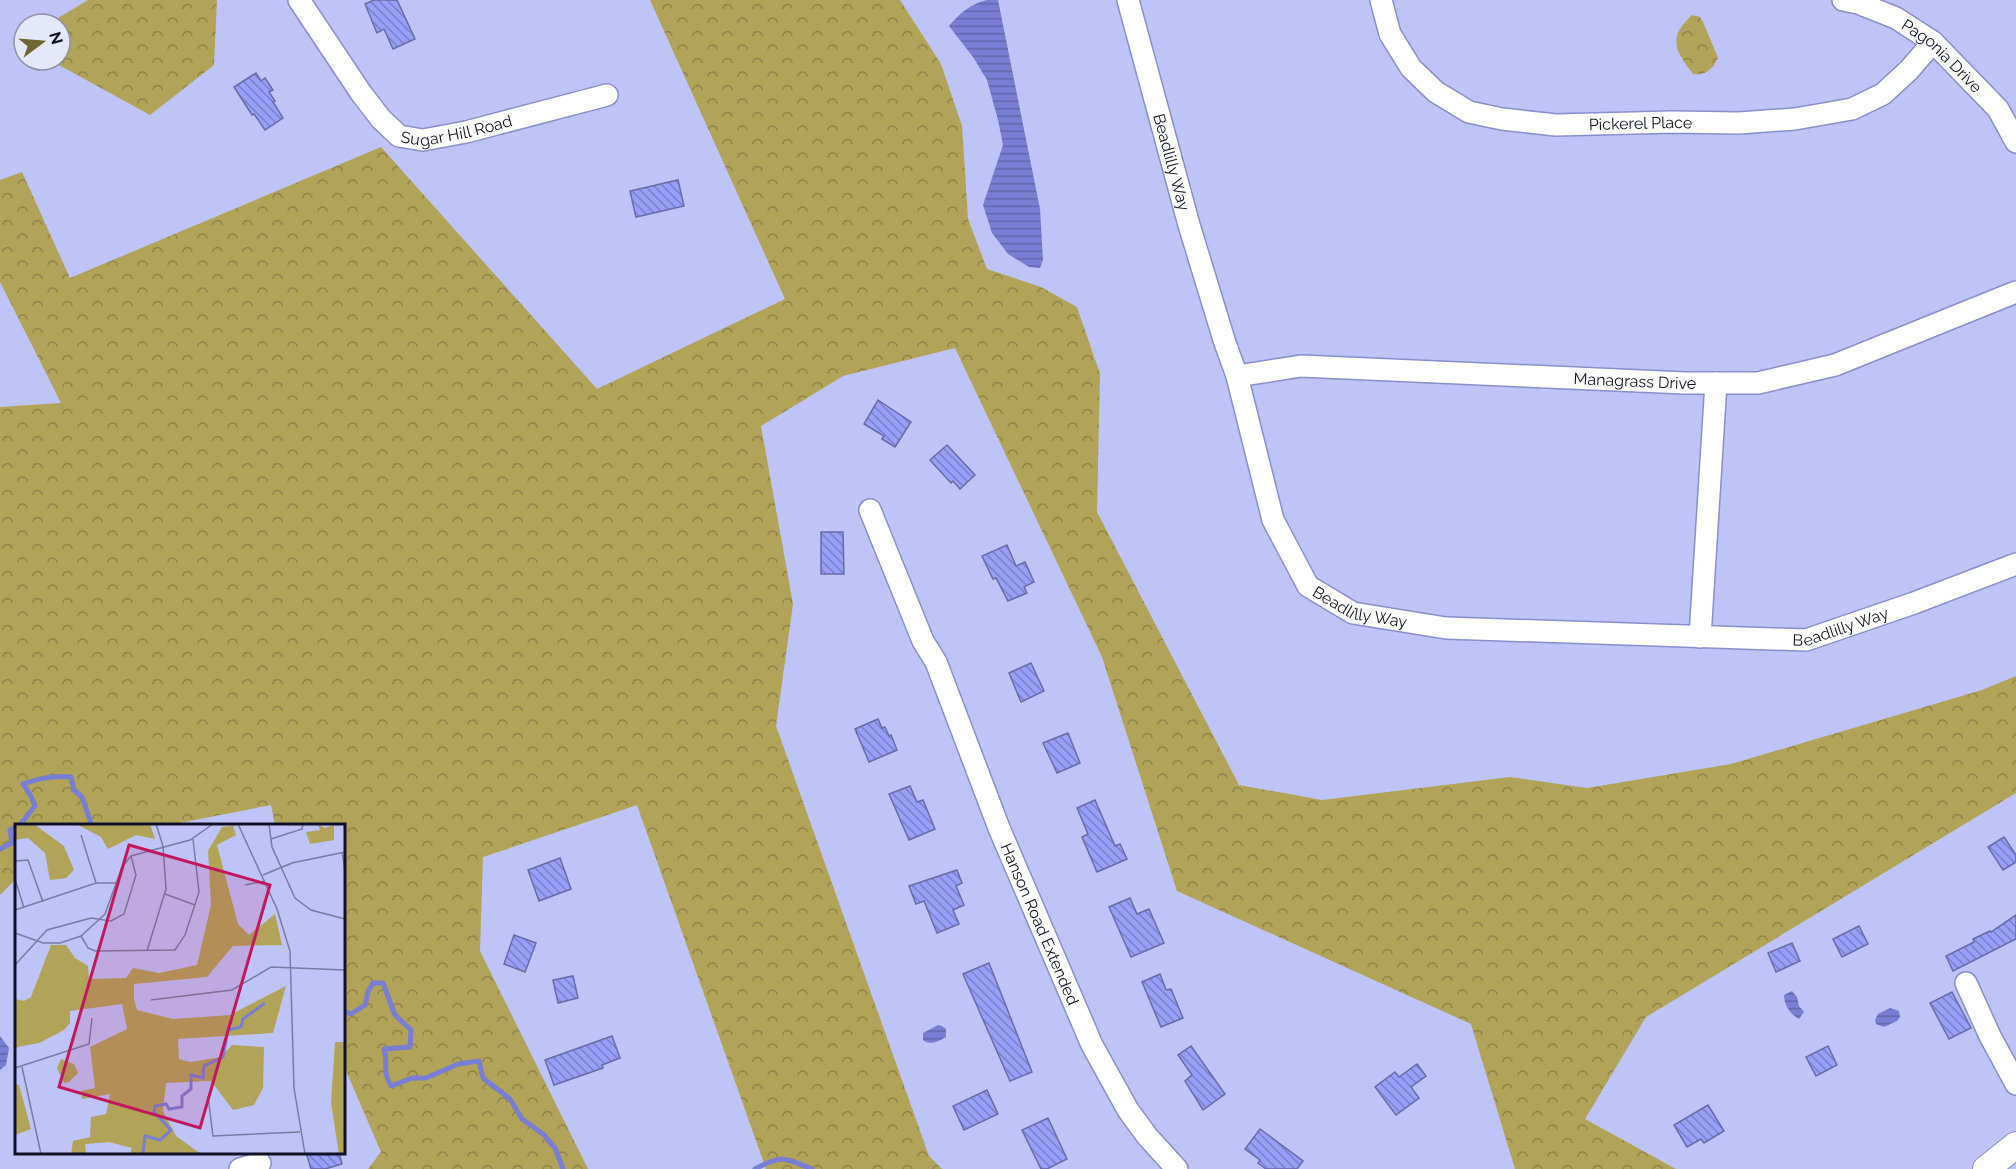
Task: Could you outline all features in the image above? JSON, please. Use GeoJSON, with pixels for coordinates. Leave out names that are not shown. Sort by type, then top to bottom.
{"type":"FeatureCollection","features":[{"type":"Feature","properties":{"kind":"main road"},"geometry":{"type":"LineString","coordinates":[[1986,1169],[2016,1145]]}},
{"type":"Feature","properties":{"kind":"street","name":"Sugar Hill Road"},"geometry":{"type":"LineString","coordinates":[[299,0],[361,93],[399,136],[423,140],[466,132],[607,95]]}},
{"type":"Feature","properties":{"kind":"street","name":"Beadlilly Way"},"geometry":{"type":"LineString","coordinates":[[1128,0],[1192,235],[1237,376],[1273,520],[1308,586],[1353,613],[1446,628],[1806,640],[1914,603],[2016,564]]}},
{"type":"Feature","properties":{"kind":"street","name":"Pickerel Place"},"geometry":{"type":"LineString","coordinates":[[1381,0],[1390,34],[1411,68],[1436,92],[1469,112],[1502,119],[1556,125],[1739,123],[1795,119],[1852,109],[1883,94],[1910,70],[1933,42]]}},
{"type":"Feature","properties":{"kind":"street","name":"Pagonia Drive"},"geometry":{"type":"LineString","coordinates":[[1843,0],[1858,3],[1896,18],[1933,42],[1998,109],[2016,142]]}},
{"type":"Feature","properties":{"kind":"street","name":"Managrass Drive"},"geometry":{"type":"LineString","coordinates":[[1237,376],[1301,366],[1758,383],[1835,365],[2016,292]]}},
{"type":"Feature","properties":{"kind":"street"},"geometry":{"type":"LineString","coordinates":[[1700,637],[1716,383]]}},
{"type":"Feature","properties":{"kind":"street","name":"Hanson Road Extended"},"geometry":{"type":"LineString","coordinates":[[870,510],[922,641],[936,662],[999,828],[1092,1045],[1128,1110],[1147,1136],[1177,1169]]}},
{"type":"Feature","properties":{"kind":"street"},"geometry":{"type":"LineString","coordinates":[[1966,983],[1990,1036],[2016,1084]]}},
{"type":"Feature","properties":{"kind":"green space"},"geometry":{"type":"Polygon","coordinates":[[[88,0],[217,0],[214,65],[150,115],[72,72],[72,12],[68,12],[88,0]]]}},
{"type":"Feature","properties":{"kind":"green space"},"geometry":{"type":"Polygon","coordinates":[[[650,0],[900,0],[941,64],[962,126],[968,219],[987,269],[1041,287],[1077,307],[1100,374],[1097,512],[1239,785],[1322,800],[1510,777],[1587,788],[1731,764],[1982,690],[2016,676],[2016,793],[1646,1017],[1585,1119],[1676,1169],[1515,1169],[1471,1024],[1177,891],[1102,657],[955,348],[843,376],[761,426],[793,604],[776,726],[929,1156],[942,1169],[766,1169],[637,805],[483,857],[480,951],[588,1169],[368,1169],[381,1152],[345,1068],[345,824],[275,824],[271,805],[174,824],[15,824],[15,880],[0,895],[0,407],[61,403],[0,282],[0,180],[22,172],[70,278],[381,147],[597,389],[785,299],[650,0]]]}},
{"type":"Feature","properties":{"kind":"green space"},"geometry":{"type":"Polygon","coordinates":[[[1692,15],[1700,17],[1718,58],[1711,68],[1701,74],[1693,74],[1681,57],[1676,43],[1679,30],[1692,15]]]}},
{"type":"Feature","properties":{"kind":"water"},"geometry":{"type":"Polygon","coordinates":[[[987,0],[998,0],[1040,209],[1043,260],[1040,268],[1029,267],[1008,254],[992,233],[983,205],[1003,145],[987,80],[949,26],[966,10],[987,0]]]}},
{"type":"Feature","properties":{"kind":"water"},"geometry":{"type":"Polygon","coordinates":[[[1792,991],[1804,1012],[1799,1019],[1790,1012],[1785,1002],[1784,995],[1792,991]]]}},
{"type":"Feature","properties":{"kind":"water"},"geometry":{"type":"Polygon","coordinates":[[[1890,1008],[1899,1011],[1900,1017],[1897,1021],[1884,1027],[1876,1024],[1878,1014],[1890,1008]]]}},
{"type":"Feature","properties":{"kind":"water"},"geometry":{"type":"Polygon","coordinates":[[[938,1025],[946,1029],[946,1037],[932,1043],[923,1040],[923,1033],[938,1025]]]}},
{"type":"Feature","properties":{"kind":"water"},"geometry":{"type":"Polygon","coordinates":[[[0,1036],[9,1048],[6,1065],[0,1070],[0,1036]]]}},
{"type":"Feature","properties":{"kind":"building"},"geometry":{"type":"Polygon","coordinates":[[[374,0],[397,0],[415,39],[393,49],[384,29],[377,33],[365,4],[374,0]]]}},
{"type":"Feature","properties":{"kind":"building"},"geometry":{"type":"Polygon","coordinates":[[[256,73],[261,81],[265,78],[273,90],[269,92],[283,118],[265,130],[234,87],[256,73]]]}},
{"type":"Feature","properties":{"kind":"building"},"geometry":{"type":"Polygon","coordinates":[[[678,180],[684,206],[636,217],[630,191],[678,180]]]}},
{"type":"Feature","properties":{"kind":"building"},"geometry":{"type":"Polygon","coordinates":[[[878,400],[911,422],[895,447],[882,439],[884,436],[864,424],[878,400]]]}},
{"type":"Feature","properties":{"kind":"building"},"geometry":{"type":"Polygon","coordinates":[[[947,445],[975,475],[960,489],[953,481],[951,483],[930,460],[947,445]]]}},
{"type":"Feature","properties":{"kind":"building"},"geometry":{"type":"Polygon","coordinates":[[[821,532],[843,532],[844,574],[821,574],[821,532]]]}},
{"type":"Feature","properties":{"kind":"building"},"geometry":{"type":"Polygon","coordinates":[[[1007,545],[1016,566],[1025,562],[1034,582],[1024,587],[1027,593],[1008,601],[996,578],[993,579],[982,556],[1007,545]]]}},
{"type":"Feature","properties":{"kind":"building"},"geometry":{"type":"Polygon","coordinates":[[[1031,663],[1044,691],[1021,702],[1009,673],[1031,663]]]}},
{"type":"Feature","properties":{"kind":"building"},"geometry":{"type":"Polygon","coordinates":[[[878,719],[882,728],[885,727],[889,736],[891,735],[897,750],[869,762],[855,729],[878,719]]]}},
{"type":"Feature","properties":{"kind":"building"},"geometry":{"type":"Polygon","coordinates":[[[1068,733],[1080,763],[1057,773],[1043,743],[1068,733]]]}},
{"type":"Feature","properties":{"kind":"building"},"geometry":{"type":"Polygon","coordinates":[[[910,786],[917,802],[923,800],[935,829],[909,840],[889,794],[910,786]]]}},
{"type":"Feature","properties":{"kind":"building"},"geometry":{"type":"Polygon","coordinates":[[[1095,800],[1115,846],[1120,844],[1127,859],[1097,872],[1082,837],[1088,834],[1077,808],[1095,800]]]}},
{"type":"Feature","properties":{"kind":"building"},"geometry":{"type":"Polygon","coordinates":[[[2004,837],[2016,855],[2016,862],[2003,870],[1988,847],[2004,837]]]}},
{"type":"Feature","properties":{"kind":"building"},"geometry":{"type":"Polygon","coordinates":[[[560,858],[571,889],[539,901],[528,870],[560,858]]]}},
{"type":"Feature","properties":{"kind":"building"},"geometry":{"type":"Polygon","coordinates":[[[957,870],[962,883],[956,886],[964,905],[953,910],[959,924],[937,933],[924,901],[916,904],[909,886],[957,870]]]}},
{"type":"Feature","properties":{"kind":"building"},"geometry":{"type":"Polygon","coordinates":[[[1130,898],[1137,914],[1149,909],[1164,943],[1131,957],[1109,907],[1130,898]]]}},
{"type":"Feature","properties":{"kind":"building"},"geometry":{"type":"Polygon","coordinates":[[[2016,915],[2016,939],[1953,971],[1946,956],[1974,942],[1973,939],[1991,932],[2016,915]]]}},
{"type":"Feature","properties":{"kind":"building"},"geometry":{"type":"Polygon","coordinates":[[[1859,926],[1868,944],[1842,957],[1833,939],[1859,926]]]}},
{"type":"Feature","properties":{"kind":"building"},"geometry":{"type":"Polygon","coordinates":[[[514,935],[536,943],[525,972],[504,964],[514,935]]]}},
{"type":"Feature","properties":{"kind":"building"},"geometry":{"type":"Polygon","coordinates":[[[1792,943],[1800,961],[1776,972],[1768,953],[1792,943]]]}},
{"type":"Feature","properties":{"kind":"building"},"geometry":{"type":"Polygon","coordinates":[[[989,963],[1032,1072],[1010,1081],[963,974],[989,963]]]}},
{"type":"Feature","properties":{"kind":"building"},"geometry":{"type":"Polygon","coordinates":[[[1160,974],[1166,990],[1171,989],[1183,1018],[1161,1027],[1142,982],[1160,974]]]}},
{"type":"Feature","properties":{"kind":"building"},"geometry":{"type":"Polygon","coordinates":[[[573,976],[578,998],[558,1003],[553,980],[573,976]]]}},
{"type":"Feature","properties":{"kind":"building"},"geometry":{"type":"Polygon","coordinates":[[[1952,992],[1971,1028],[1949,1039],[1930,1003],[1952,992]]]}},
{"type":"Feature","properties":{"kind":"building"},"geometry":{"type":"Polygon","coordinates":[[[612,1036],[620,1058],[602,1065],[603,1068],[554,1085],[545,1060],[612,1036]]]}},
{"type":"Feature","properties":{"kind":"building"},"geometry":{"type":"Polygon","coordinates":[[[1191,1046],[1225,1094],[1203,1110],[1185,1081],[1192,1075],[1178,1055],[1191,1046]]]}},
{"type":"Feature","properties":{"kind":"building"},"geometry":{"type":"Polygon","coordinates":[[[1828,1046],[1837,1065],[1816,1076],[1806,1057],[1828,1046]]]}},
{"type":"Feature","properties":{"kind":"building"},"geometry":{"type":"Polygon","coordinates":[[[1417,1064],[1426,1076],[1411,1087],[1419,1098],[1396,1115],[1375,1087],[1395,1072],[1399,1077],[1417,1064]]]}},
{"type":"Feature","properties":{"kind":"building"},"geometry":{"type":"Polygon","coordinates":[[[987,1090],[998,1114],[964,1130],[953,1106],[987,1090]]]}},
{"type":"Feature","properties":{"kind":"building"},"geometry":{"type":"Polygon","coordinates":[[[1708,1105],[1724,1131],[1704,1143],[1701,1139],[1687,1147],[1674,1125],[1708,1105]]]}},
{"type":"Feature","properties":{"kind":"building"},"geometry":{"type":"Polygon","coordinates":[[[1048,1118],[1067,1159],[1047,1169],[1041,1169],[1022,1130],[1048,1118]]]}},
{"type":"Feature","properties":{"kind":"building"},"geometry":{"type":"Polygon","coordinates":[[[1260,1129],[1303,1161],[1297,1169],[1266,1169],[1258,1163],[1260,1160],[1245,1149],[1260,1129]]]}},
{"type":"Feature","properties":{"kind":"building"},"geometry":{"type":"Polygon","coordinates":[[[307,1154],[340,1154],[342,1164],[325,1169],[311,1169],[307,1154]]]}},
{"type":"Feature","properties":{"kind":"waterway"},"geometry":{"type":"LineString","coordinates":[[21,824],[35,806],[23,784],[59,776],[71,777],[74,790],[82,797],[91,824]]}},
{"type":"Feature","properties":{"kind":"waterway"},"geometry":{"type":"LineString","coordinates":[[0,849],[12,843],[10,830],[15,828]]}},
{"type":"Feature","properties":{"kind":"waterway"},"geometry":{"type":"LineString","coordinates":[[345,1011],[351,1014],[365,1005],[373,983],[383,983],[395,1015],[411,1030],[410,1047],[384,1049],[386,1075],[391,1086],[412,1078],[426,1078],[458,1064],[479,1061],[483,1078],[510,1099],[522,1119],[543,1134],[555,1148],[563,1169]]}},
{"type":"Feature","properties":{"kind":"waterway"},"geometry":{"type":"LineString","coordinates":[[755,1169],[772,1161],[784,1159],[812,1169]]}}]}
